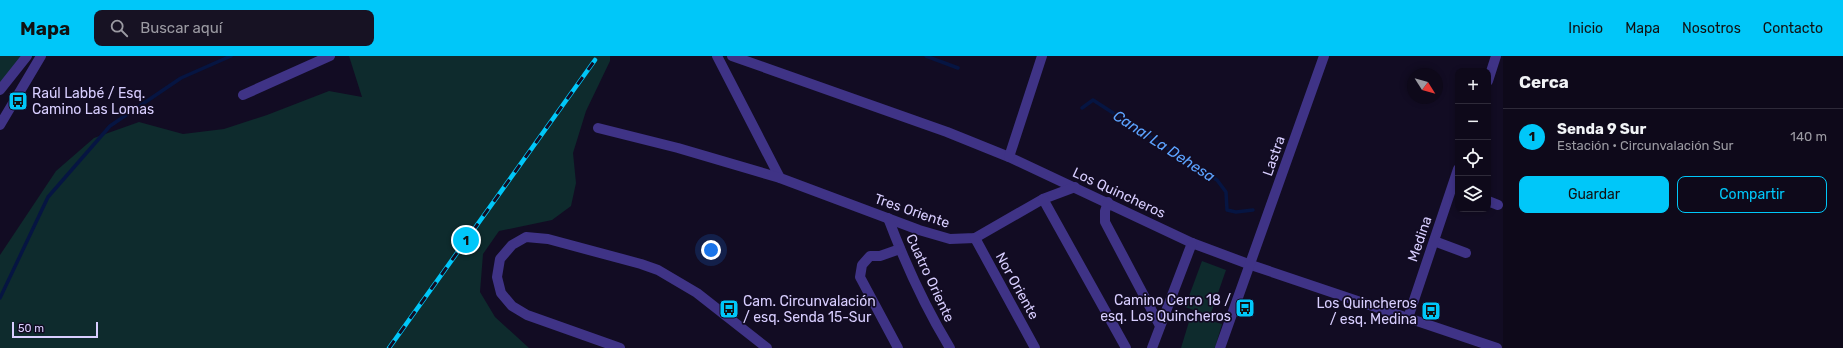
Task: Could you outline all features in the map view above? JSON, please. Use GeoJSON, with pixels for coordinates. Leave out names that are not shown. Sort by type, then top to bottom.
{"type":"FeatureCollection","features":[{"type":"Feature","properties":{"kind":"street"},"geometry":{"type":"LineString","coordinates":[[0,90],[27,56]]}},
{"type":"Feature","properties":{"kind":"street"},"geometry":{"type":"LineString","coordinates":[[0,126],[41,56]]}},
{"type":"Feature","properties":{"kind":"street"},"geometry":{"type":"LineString","coordinates":[[243,95],[295,70],[330,56]]}},
{"type":"Feature","properties":{"kind":"street"},"geometry":{"type":"LineString","coordinates":[[717,56],[780,178]]}},
{"type":"Feature","properties":{"kind":"street","name":"Los Quincheros"},"geometry":{"type":"LineString","coordinates":[[732,56],[947,132],[1009,156],[1192,243],[1251,265],[1497,348]]}},
{"type":"Feature","properties":{"kind":"street"},"geometry":{"type":"LineString","coordinates":[[1009,156],[1042,56]]}},
{"type":"Feature","properties":{"kind":"street","name":"Lastra"},"geometry":{"type":"LineString","coordinates":[[1220,348],[1251,265],[1324,56]]}},
{"type":"Feature","properties":{"kind":"street"},"geometry":{"type":"LineString","coordinates":[[1491,72],[1496,56]]}},
{"type":"Feature","properties":{"kind":"street","name":"Tres Oriente"},"geometry":{"type":"LineString","coordinates":[[598,128],[678,148],[780,178],[919,230],[950,239],[975,238],[1043,199],[1075,187]]}},
{"type":"Feature","properties":{"kind":"street","name":"Medina"},"geometry":{"type":"LineString","coordinates":[[1408,318],[1434,241],[1455,189]]}},
{"type":"Feature","properties":{"kind":"street"},"geometry":{"type":"LineString","coordinates":[[1043,199],[1126,348]]}},
{"type":"Feature","properties":{"kind":"street"},"geometry":{"type":"LineString","coordinates":[[1108,202],[1105,211],[1105,222],[1160,326]]}},
{"type":"Feature","properties":{"kind":"street"},"geometry":{"type":"LineString","coordinates":[[1491,202],[1498,205]]}},
{"type":"Feature","properties":{"kind":"street","name":"Cuatro Oriente"},"geometry":{"type":"LineString","coordinates":[[888,218],[929,314],[950,348]]}},
{"type":"Feature","properties":{"kind":"street"},"geometry":{"type":"LineString","coordinates":[[620,348],[527,315],[512,306],[502,293],[497,277],[500,259],[512,245],[526,237],[548,239],[641,264],[658,270],[697,293],[767,348]]}},
{"type":"Feature","properties":{"kind":"street","name":"Nor Oriente"},"geometry":{"type":"LineString","coordinates":[[975,238],[1035,348]]}},
{"type":"Feature","properties":{"kind":"street"},"geometry":{"type":"LineString","coordinates":[[1434,241],[1466,253]]}},
{"type":"Feature","properties":{"kind":"street"},"geometry":{"type":"LineString","coordinates":[[1152,348],[1192,243]]}},
{"type":"Feature","properties":{"kind":"street"},"geometry":{"type":"LineString","coordinates":[[898,348],[860,277],[862,265],[870,256],[880,256],[900,249]]}},
{"type":"Feature","properties":{"kind":"green space"},"geometry":{"type":"Polygon","coordinates":[[[0,56],[26,56],[0,91],[0,56]]]}},
{"type":"Feature","properties":{"kind":"green space"},"geometry":{"type":"Polygon","coordinates":[[[349,56],[610,56],[610,61],[586,111],[573,153],[576,183],[571,206],[552,220],[499,231],[483,254],[480,292],[495,317],[529,348],[0,348],[0,255],[56,171],[94,138],[139,122],[183,134],[224,129],[267,115],[329,91],[362,97],[349,56]]]}},
{"type":"Feature","properties":{"kind":"green space"},"geometry":{"type":"Polygon","coordinates":[[[1202,261],[1226,270],[1210,316],[1185,307],[1202,261]]]}},
{"type":"Feature","properties":{"kind":"green space"},"geometry":{"type":"Polygon","coordinates":[[[1191,315],[1222,324],[1215,348],[1181,348],[1191,315]]]}},
{"type":"Feature","properties":{"kind":"waterway","name":"Canal La Dehesa"},"geometry":{"type":"LineString","coordinates":[[0,298],[48,197],[110,126],[181,78],[231,56]]}},
{"type":"Feature","properties":{"kind":"waterway","name":"Canal La Dehesa"},"geometry":{"type":"LineString","coordinates":[[926,56],[958,68]]}},
{"type":"Feature","properties":{"kind":"waterway","name":"Canal La Dehesa"},"geometry":{"type":"LineString","coordinates":[[1082,108],[1093,100],[1217,180],[1226,192],[1227,210],[1236,212],[1253,210]]}},
{"type":"Feature","properties":{"kind":"railway"},"geometry":{"type":"LineString","coordinates":[[389,348],[595,60]]}},
{"type":"Feature","properties":{"kind":"place","name":"Raúl Labbé / Esq. Camino Las Lomas"},"geometry":{"type":"Point","coordinates":[18,101]}},
{"type":"Feature","properties":{"kind":"place","name":"Senda 9 Sur"},"geometry":{"type":"Point","coordinates":[466,240]}},
{"type":"Feature","properties":{"kind":"place","name":"Camino Cerro 18 / esq. Los Quincheros"},"geometry":{"type":"Point","coordinates":[1245,308]}},
{"type":"Feature","properties":{"kind":"place","name":"Cam. Circunvalación / esq. Senda 15-Sur"},"geometry":{"type":"Point","coordinates":[729,309]}},
{"type":"Feature","properties":{"kind":"place","name":"Los Quincheros / esq. Medina"},"geometry":{"type":"Point","coordinates":[1431,311]}}]}
